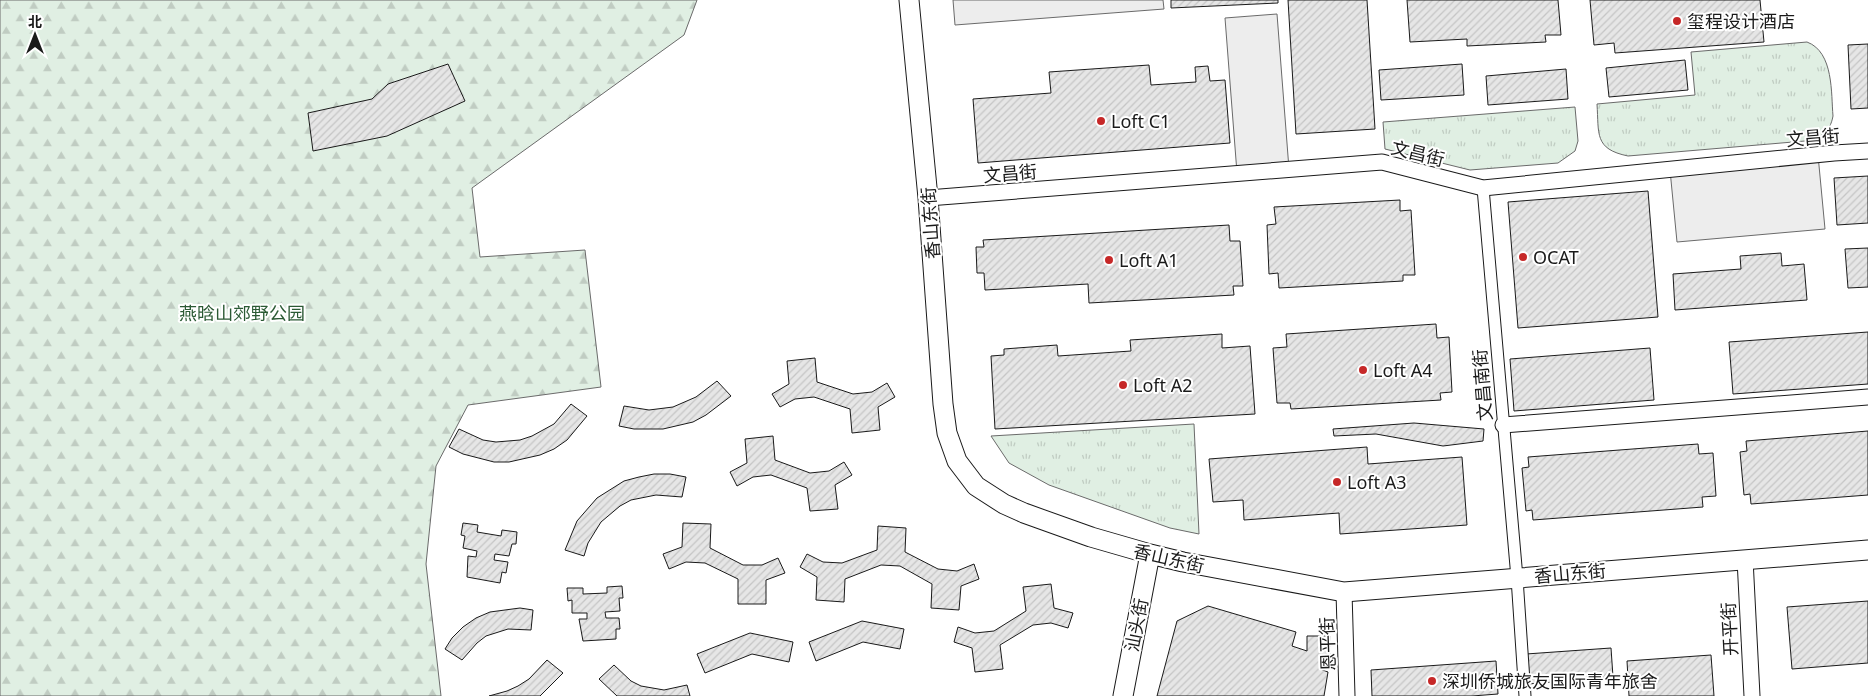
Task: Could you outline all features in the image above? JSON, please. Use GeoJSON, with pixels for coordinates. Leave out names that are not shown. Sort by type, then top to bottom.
{"type":"FeatureCollection","features":[{"type":"Feature","properties":{"kind":"street","name":"香山东街"},"geometry":{"type":"LineString","coordinates":[[909,0],[928,198],[943,404],[947,433],[957,462],[976,486],[1004,504],[1091,537],[1150,554],[1344,592],[1868,550]]}},
{"type":"Feature","properties":{"kind":"street","name":"文昌街"},"geometry":{"type":"LineString","coordinates":[[928,198],[1382,162],[1483,188],[1868,151]]}},
{"type":"Feature","properties":{"kind":"street","name":"文昌南街"},"geometry":{"type":"LineString","coordinates":[[1483,188],[1517,578],[1524,696]]}},
{"type":"Feature","properties":{"kind":"street"},"geometry":{"type":"LineString","coordinates":[[1503,425],[1868,397]]}},
{"type":"Feature","properties":{"kind":"street","name":"汕头街"},"geometry":{"type":"LineString","coordinates":[[1123,696],[1150,554]]}},
{"type":"Feature","properties":{"kind":"street","name":"开平街"},"geometry":{"type":"LineString","coordinates":[[1745,560],[1752,696]]}},
{"type":"Feature","properties":{"kind":"street","name":"恩平街"},"geometry":{"type":"LineString","coordinates":[[1344,592],[1347,696]]}},
{"type":"Feature","properties":{"kind":"green space","name":"燕晗山郊野公园"},"geometry":{"type":"Polygon","coordinates":[[[0,0],[697,0],[684,35],[472,188],[480,257],[585,250],[601,387],[468,405],[436,466],[426,564],[441,696],[0,696],[0,0]]]}},
{"type":"Feature","properties":{"kind":"green space"},"geometry":{"type":"Polygon","coordinates":[[[1807,42],[1816,47],[1827,64],[1831,86],[1832,122],[1827,131],[1820,136],[1805,141],[1628,156],[1609,149],[1600,139],[1597,104],[1695,95],[1691,52],[1807,42]]]}},
{"type":"Feature","properties":{"kind":"green space"},"geometry":{"type":"Polygon","coordinates":[[[1575,107],[1578,141],[1575,151],[1558,163],[1470,170],[1385,149],[1383,122],[1575,107]]]}},
{"type":"Feature","properties":{"kind":"green space"},"geometry":{"type":"Polygon","coordinates":[[[1194,424],[1199,534],[1170,528],[1049,485],[1009,463],[991,436],[1194,424]]]}},
{"type":"Feature","properties":{"kind":"shaded area"},"geometry":{"type":"Polygon","coordinates":[[[953,0],[1163,0],[1164,9],[955,25],[953,0]]]}},
{"type":"Feature","properties":{"kind":"shaded area"},"geometry":{"type":"Polygon","coordinates":[[[1277,14],[1289,169],[1237,173],[1225,18],[1277,14]]]}},
{"type":"Feature","properties":{"kind":"shaded area"},"geometry":{"type":"Polygon","coordinates":[[[1818,155],[1825,229],[1677,242],[1670,170],[1818,155]]]}},
{"type":"Feature","properties":{"kind":"building"},"geometry":{"type":"Polygon","coordinates":[[[1171,0],[1278,0],[1278,3],[1171,8],[1171,0]]]}},
{"type":"Feature","properties":{"kind":"building"},"geometry":{"type":"Polygon","coordinates":[[[1288,0],[1367,0],[1375,129],[1296,134],[1288,0]]]}},
{"type":"Feature","properties":{"kind":"building"},"geometry":{"type":"Polygon","coordinates":[[[1407,0],[1558,0],[1561,35],[1545,35],[1546,42],[1467,46],[1467,39],[1410,42],[1407,0]]]}},
{"type":"Feature","properties":{"kind":"building","name":"玺程设计酒店"},"geometry":{"type":"Polygon","coordinates":[[[1590,0],[1760,0],[1764,42],[1615,53],[1614,43],[1594,45],[1590,0]]]}},
{"type":"Feature","properties":{"kind":"building"},"geometry":{"type":"Polygon","coordinates":[[[1868,44],[1868,108],[1851,109],[1848,45],[1868,44]]]}},
{"type":"Feature","properties":{"kind":"building"},"geometry":{"type":"Polygon","coordinates":[[[1685,60],[1688,90],[1609,97],[1606,68],[1685,60]]]}},
{"type":"Feature","properties":{"kind":"building"},"geometry":{"type":"Polygon","coordinates":[[[448,64],[465,101],[387,136],[313,151],[308,113],[372,99],[388,84],[448,64]]]}},
{"type":"Feature","properties":{"kind":"building"},"geometry":{"type":"Polygon","coordinates":[[[1462,64],[1464,95],[1381,100],[1379,70],[1462,64]]]}},
{"type":"Feature","properties":{"kind":"building","name":"Loft C1"},"geometry":{"type":"Polygon","coordinates":[[[1149,65],[1151,85],[1196,82],[1195,67],[1208,66],[1210,81],[1225,80],[1230,143],[978,163],[973,99],[1051,93],[1049,72],[1149,65]]]}},
{"type":"Feature","properties":{"kind":"building"},"geometry":{"type":"Polygon","coordinates":[[[1566,69],[1568,99],[1488,105],[1486,76],[1566,69]]]}},
{"type":"Feature","properties":{"kind":"building"},"geometry":{"type":"Polygon","coordinates":[[[1868,176],[1868,223],[1837,225],[1834,178],[1868,176]]]}},
{"type":"Feature","properties":{"kind":"building"},"geometry":{"type":"Polygon","coordinates":[[[1648,191],[1658,317],[1518,328],[1508,202],[1648,191]]]}},
{"type":"Feature","properties":{"kind":"building"},"geometry":{"type":"Polygon","coordinates":[[[1400,200],[1400,211],[1411,210],[1415,275],[1403,275],[1403,281],[1279,288],[1278,273],[1269,274],[1267,225],[1276,224],[1274,207],[1400,200]]]}},
{"type":"Feature","properties":{"kind":"building","name":"Loft A1"},"geometry":{"type":"Polygon","coordinates":[[[1229,225],[1230,241],[1240,241],[1243,286],[1233,286],[1234,295],[1089,303],[1088,284],[985,290],[984,273],[977,273],[976,247],[984,247],[983,240],[1229,225]]]}},
{"type":"Feature","properties":{"kind":"building"},"geometry":{"type":"Polygon","coordinates":[[[1868,248],[1868,287],[1848,288],[1845,249],[1868,248]]]}},
{"type":"Feature","properties":{"kind":"building"},"geometry":{"type":"Polygon","coordinates":[[[1781,253],[1782,266],[1804,264],[1807,300],[1675,310],[1673,274],[1741,269],[1740,256],[1781,253]]]}},
{"type":"Feature","properties":{"kind":"building","name":"Loft A4"},"geometry":{"type":"Polygon","coordinates":[[[1436,324],[1437,338],[1449,337],[1452,392],[1440,393],[1441,400],[1291,409],[1290,403],[1277,403],[1273,348],[1287,347],[1286,334],[1436,324]]]}},
{"type":"Feature","properties":{"kind":"building"},"geometry":{"type":"Polygon","coordinates":[[[1868,332],[1868,384],[1733,394],[1729,342],[1868,332]]]}},
{"type":"Feature","properties":{"kind":"building","name":"Loft A2"},"geometry":{"type":"Polygon","coordinates":[[[1222,334],[1222,348],[1250,346],[1255,414],[995,429],[991,356],[1004,355],[1004,349],[1057,345],[1058,356],[1131,351],[1130,340],[1222,334]]]}},
{"type":"Feature","properties":{"kind":"building"},"geometry":{"type":"Polygon","coordinates":[[[1650,348],[1654,400],[1514,411],[1510,359],[1650,348]]]}},
{"type":"Feature","properties":{"kind":"building"},"geometry":{"type":"Polygon","coordinates":[[[815,358],[817,382],[853,394],[872,392],[887,383],[895,397],[878,407],[880,430],[852,433],[850,409],[814,397],[795,399],[780,407],[772,394],[789,384],[787,361],[815,358]]]}},
{"type":"Feature","properties":{"kind":"building"},"geometry":{"type":"Polygon","coordinates":[[[717,381],[731,396],[706,415],[693,422],[663,429],[634,429],[619,426],[624,406],[649,410],[673,407],[696,397],[717,381]]]}},
{"type":"Feature","properties":{"kind":"building"},"geometry":{"type":"Polygon","coordinates":[[[571,404],[587,416],[567,440],[554,449],[540,455],[509,462],[494,462],[463,454],[449,447],[459,429],[483,440],[496,442],[520,440],[532,436],[554,424],[571,404]]]}},
{"type":"Feature","properties":{"kind":"building"},"geometry":{"type":"Polygon","coordinates":[[[1414,423],[1484,429],[1483,441],[1443,446],[1376,434],[1334,436],[1333,429],[1414,423]]]}},
{"type":"Feature","properties":{"kind":"building"},"geometry":{"type":"Polygon","coordinates":[[[1868,431],[1868,495],[1751,504],[1750,494],[1744,495],[1740,452],[1747,451],[1746,441],[1868,431]]]}},
{"type":"Feature","properties":{"kind":"building"},"geometry":{"type":"Polygon","coordinates":[[[773,436],[775,460],[810,473],[829,471],[844,462],[852,475],[835,485],[838,509],[810,511],[807,488],[771,475],[753,477],[737,486],[730,472],[747,463],[745,439],[773,436]]]}},
{"type":"Feature","properties":{"kind":"building"},"geometry":{"type":"Polygon","coordinates":[[[1698,444],[1699,454],[1713,453],[1716,496],[1702,497],[1703,507],[1533,520],[1532,510],[1526,511],[1522,468],[1529,467],[1528,457],[1698,444]]]}},
{"type":"Feature","properties":{"kind":"building","name":"Loft A3"},"geometry":{"type":"Polygon","coordinates":[[[1367,447],[1368,464],[1462,457],[1467,525],[1340,534],[1339,513],[1244,520],[1243,500],[1213,502],[1209,459],[1367,447]]]}},
{"type":"Feature","properties":{"kind":"building"},"geometry":{"type":"Polygon","coordinates":[[[654,474],[686,477],[682,497],[656,495],[631,500],[620,506],[601,522],[588,543],[584,556],[565,550],[577,521],[597,498],[624,481],[654,474]]]}},
{"type":"Feature","properties":{"kind":"building"},"geometry":{"type":"Polygon","coordinates":[[[463,523],[478,525],[477,532],[501,536],[502,530],[517,532],[516,544],[512,544],[509,556],[495,554],[494,560],[508,562],[506,573],[502,572],[500,583],[467,577],[468,556],[476,557],[477,551],[463,548],[465,536],[461,535],[463,523]]]}},
{"type":"Feature","properties":{"kind":"building"},"geometry":{"type":"Polygon","coordinates":[[[683,523],[711,524],[710,548],[743,565],[762,565],[778,558],[785,573],[766,580],[766,604],[738,604],[738,579],[705,563],[686,562],[669,569],[663,554],[682,547],[683,523]]]}},
{"type":"Feature","properties":{"kind":"building"},"geometry":{"type":"Polygon","coordinates":[[[878,526],[906,528],[905,552],[938,569],[957,571],[974,564],[979,579],[961,586],[959,610],[931,608],[932,584],[900,566],[881,565],[845,579],[844,602],[816,600],[817,577],[800,567],[807,554],[823,562],[842,563],[877,550],[878,526]]]}},
{"type":"Feature","properties":{"kind":"building"},"geometry":{"type":"Polygon","coordinates":[[[1051,584],[1054,608],[1073,613],[1068,628],[1051,623],[1033,625],[1000,645],[1003,669],[975,672],[972,648],[954,642],[958,627],[975,633],[994,631],[1026,611],[1023,587],[1051,584]]]}},
{"type":"Feature","properties":{"kind":"building"},"geometry":{"type":"Polygon","coordinates":[[[622,586],[623,598],[619,598],[620,611],[605,612],[606,618],[619,618],[620,629],[616,629],[616,639],[583,641],[579,619],[587,619],[587,613],[572,613],[572,600],[568,601],[567,588],[583,588],[583,594],[607,593],[607,587],[622,586]]]}},
{"type":"Feature","properties":{"kind":"building"},"geometry":{"type":"Polygon","coordinates":[[[1868,601],[1868,663],[1792,669],[1787,607],[1868,601]]]}},
{"type":"Feature","properties":{"kind":"building"},"geometry":{"type":"Polygon","coordinates":[[[1208,606],[1296,632],[1292,646],[1307,651],[1307,636],[1330,636],[1330,661],[1320,661],[1320,669],[1328,672],[1324,696],[1157,696],[1177,621],[1208,606]]]}},
{"type":"Feature","properties":{"kind":"building"},"geometry":{"type":"Polygon","coordinates":[[[520,608],[533,610],[531,630],[508,629],[486,636],[462,660],[445,649],[452,638],[463,627],[476,618],[490,612],[520,608]]]}},
{"type":"Feature","properties":{"kind":"building"},"geometry":{"type":"Polygon","coordinates":[[[862,621],[904,629],[900,649],[863,642],[816,661],[809,642],[862,621]]]}},
{"type":"Feature","properties":{"kind":"building"},"geometry":{"type":"Polygon","coordinates":[[[750,633],[793,642],[789,662],[752,654],[705,673],[697,654],[750,633]]]}},
{"type":"Feature","properties":{"kind":"building"},"geometry":{"type":"Polygon","coordinates":[[[1611,648],[1613,677],[1528,684],[1526,654],[1611,648]]]}},
{"type":"Feature","properties":{"kind":"building"},"geometry":{"type":"Polygon","coordinates":[[[1711,655],[1714,696],[1629,696],[1627,661],[1711,655]]]}},
{"type":"Feature","properties":{"kind":"building"},"geometry":{"type":"Polygon","coordinates":[[[547,660],[563,673],[540,696],[489,696],[518,686],[529,679],[547,660]]]}},
{"type":"Feature","properties":{"kind":"building"},"geometry":{"type":"Polygon","coordinates":[[[1496,661],[1498,694],[1472,696],[1372,696],[1371,670],[1496,661]]]}},
{"type":"Feature","properties":{"kind":"building"},"geometry":{"type":"Polygon","coordinates":[[[614,665],[631,681],[641,686],[664,690],[687,685],[690,696],[617,696],[599,679],[614,665]]]}},
{"type":"Feature","properties":{"kind":"place","name":"玺程设计酒店"},"geometry":{"type":"Point","coordinates":[1677,21]}},
{"type":"Feature","properties":{"kind":"place","name":"Loft C1"},"geometry":{"type":"Point","coordinates":[1101,121]}},
{"type":"Feature","properties":{"kind":"place","name":"OCAT"},"geometry":{"type":"Point","coordinates":[1523,257]}},
{"type":"Feature","properties":{"kind":"place","name":"Loft A1"},"geometry":{"type":"Point","coordinates":[1109,260]}},
{"type":"Feature","properties":{"kind":"place","name":"Loft A4"},"geometry":{"type":"Point","coordinates":[1363,370]}},
{"type":"Feature","properties":{"kind":"place","name":"Loft A2"},"geometry":{"type":"Point","coordinates":[1123,385]}},
{"type":"Feature","properties":{"kind":"place","name":"Loft A3"},"geometry":{"type":"Point","coordinates":[1337,482]}},
{"type":"Feature","properties":{"kind":"place","name":"深圳侨城旅友国际青年旅舍"},"geometry":{"type":"Point","coordinates":[1432,681]}}]}
